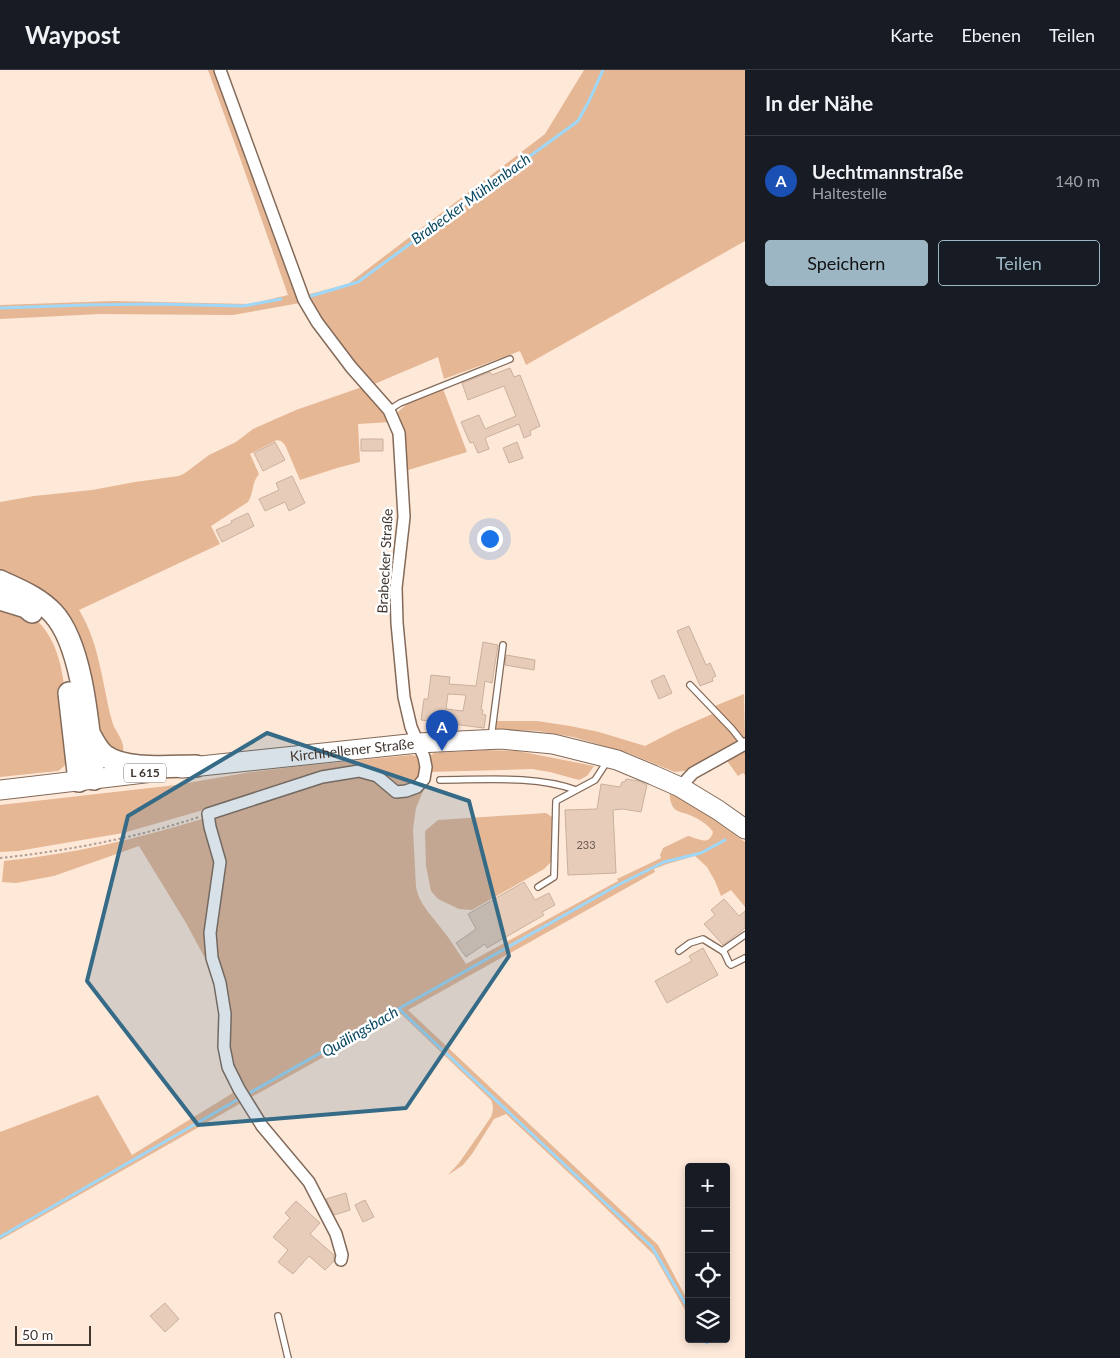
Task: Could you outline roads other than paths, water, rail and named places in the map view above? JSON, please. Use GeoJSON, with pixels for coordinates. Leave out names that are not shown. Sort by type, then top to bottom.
{"type":"FeatureCollection","features":[{"type":"Feature","properties":{"kind":"highway"},"geometry":{"type":"LineString","coordinates":[[0,581],[33,596],[53,613],[67,635],[77,662],[89,732],[86,780]]}},
{"type":"Feature","properties":{"kind":"highway"},"geometry":{"type":"LineString","coordinates":[[0,598],[26,607],[46,623],[58,642],[65,666],[86,780]]}},
{"type":"Feature","properties":{"kind":"highway"},"geometry":{"type":"LineString","coordinates":[[89,732],[94,742],[104,754],[117,762],[140,766],[196,766]]}},
{"type":"Feature","properties":{"kind":"main road","name":"Kirchhellener Straße"},"geometry":{"type":"LineString","coordinates":[[0,790],[196,766],[418,743],[501,740],[553,744],[617,760],[680,788],[718,810],[745,829]]}},
{"type":"Feature","properties":{"kind":"street","name":"Brabecker Straße"},"geometry":{"type":"LineString","coordinates":[[220,70],[304,300],[317,322],[340,352],[389,410],[398,433],[404,517],[396,588],[397,623],[404,697],[411,727],[424,757],[426,767],[424,779],[417,786],[406,792],[396,792],[377,776],[359,771],[322,777],[208,814],[220,862],[210,933],[212,958],[220,983],[225,1014],[224,1047],[228,1067],[248,1105],[262,1126],[309,1182],[336,1234],[342,1255],[341,1260]]}},
{"type":"Feature","properties":{"kind":"street"},"geometry":{"type":"LineString","coordinates":[[680,788],[693,773],[745,744]]}},
{"type":"Feature","properties":{"kind":"lane"},"geometry":{"type":"LineString","coordinates":[[389,410],[400,403],[510,360]]}},
{"type":"Feature","properties":{"kind":"lane"},"geometry":{"type":"LineString","coordinates":[[491,740],[503,645]]}},
{"type":"Feature","properties":{"kind":"lane"},"geometry":{"type":"LineString","coordinates":[[690,685],[745,744]]}},
{"type":"Feature","properties":{"kind":"lane"},"geometry":{"type":"LineString","coordinates":[[538,888],[554,877],[556,801],[595,780],[609,758]]}},
{"type":"Feature","properties":{"kind":"lane"},"geometry":{"type":"LineString","coordinates":[[440,780],[505,779],[560,784],[576,790]]}},
{"type":"Feature","properties":{"kind":"lane"},"geometry":{"type":"LineString","coordinates":[[722,951],[745,935]]}},
{"type":"Feature","properties":{"kind":"lane"},"geometry":{"type":"LineString","coordinates":[[679,951],[690,943],[703,940],[722,951],[731,965],[745,958]]}},
{"type":"Feature","properties":{"kind":"lane"},"geometry":{"type":"LineString","coordinates":[[278,1316],[288,1358]]}},
{"type":"Feature","properties":{"kind":"waterway","name":"Brabecker Mühlenbach"},"geometry":{"type":"LineString","coordinates":[[311,296],[358,282],[578,121],[603,70]]}},
{"type":"Feature","properties":{"kind":"waterway","name":"Brabecker Mühlenbach"},"geometry":{"type":"LineString","coordinates":[[0,308],[155,304],[243,306],[281,299]]}},
{"type":"Feature","properties":{"kind":"waterway","name":"Quälingsbach"},"geometry":{"type":"LineString","coordinates":[[0,1237],[230,1104],[616,886],[664,862],[701,853],[725,840]]}},
{"type":"Feature","properties":{"kind":"waterway"},"geometry":{"type":"LineString","coordinates":[[399,1009],[652,1247],[685,1303]]}},
{"type":"Feature","properties":{"kind":"place","name":"Uechtmannstraße"},"geometry":{"type":"Point","coordinates":[442,751]}}]}
